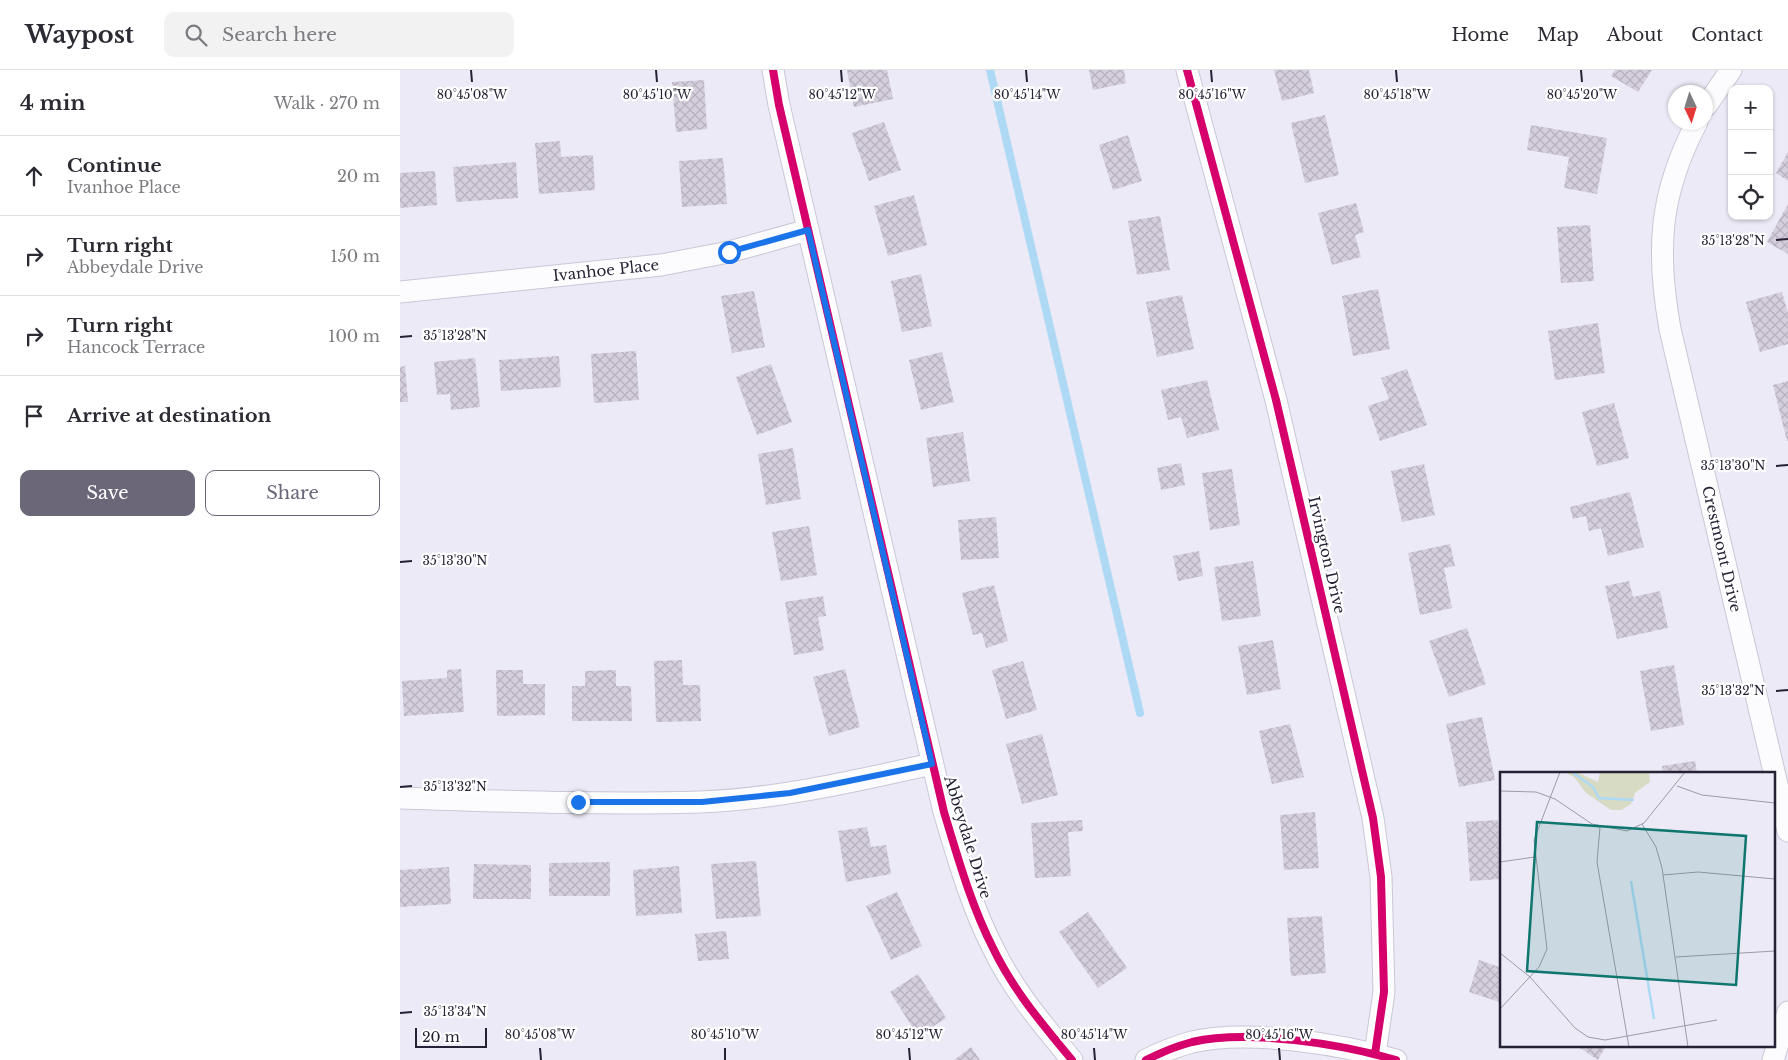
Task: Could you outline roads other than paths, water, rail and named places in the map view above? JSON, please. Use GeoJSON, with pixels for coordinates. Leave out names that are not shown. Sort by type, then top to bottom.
{"type":"FeatureCollection","features":[{"type":"Feature","properties":{"kind":"street","name":"Abbeydale Drive"},"geometry":{"type":"LineString","coordinates":[[773,70],[778,105],[932,764],[970,898],[993,949],[1038,1019],[1072,1060]]}},
{"type":"Feature","properties":{"kind":"street","name":"Irvington Drive"},"geometry":{"type":"LineString","coordinates":[[1187,70],[1276,400],[1373,818],[1381,877],[1384,992],[1375,1054]]}},
{"type":"Feature","properties":{"kind":"street"},"geometry":{"type":"LineString","coordinates":[[1713,96],[1731,70]]}},
{"type":"Feature","properties":{"kind":"street","name":"Crestmont Drive"},"geometry":{"type":"LineString","coordinates":[[1693,130],[1683,152],[1666,212],[1661,242],[1662,285],[1672,339],[1775,772]]}},
{"type":"Feature","properties":{"kind":"street","name":"Ivanhoe Place"},"geometry":{"type":"LineString","coordinates":[[400,292],[661,265],[729,252],[808,230]]}},
{"type":"Feature","properties":{"kind":"street"},"geometry":{"type":"LineString","coordinates":[[400,798],[578,802],[702,802],[790,793],[932,764]]}},
{"type":"Feature","properties":{"kind":"street","name":"Crestmont Drive"},"geometry":{"type":"LineString","coordinates":[[1776,777],[1788,827]]}},
{"type":"Feature","properties":{"kind":"street"},"geometry":{"type":"LineString","coordinates":[[1773,1060],[1788,1012]]}},
{"type":"Feature","properties":{"kind":"street"},"geometry":{"type":"LineString","coordinates":[[1146,1060],[1192,1042],[1222,1038],[1270,1039],[1330,1044],[1396,1060]]}},
{"type":"Feature","properties":{"kind":"waterway"},"geometry":{"type":"LineString","coordinates":[[990,70],[1140,713]]}}]}
